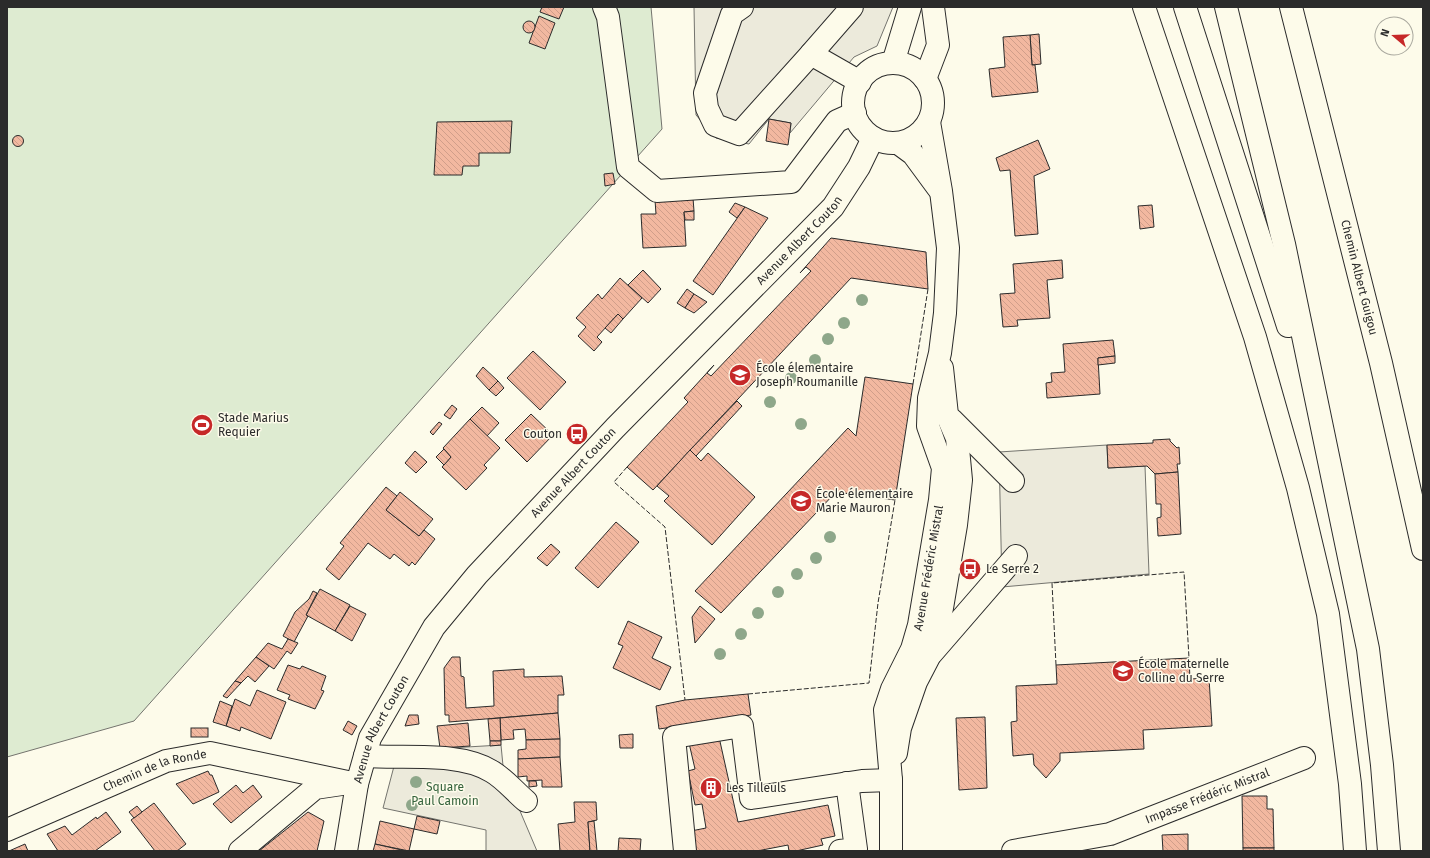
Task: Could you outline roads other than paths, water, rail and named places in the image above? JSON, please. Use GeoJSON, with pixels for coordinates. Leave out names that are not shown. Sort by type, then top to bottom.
{"type":"FeatureCollection","features":[{"type":"Feature","properties":{"kind":"main road"},"geometry":{"type":"LineString","coordinates":[[604,7],[608,16],[628,167],[657,191],[791,182],[837,121],[855,113]]}},
{"type":"Feature","properties":{"kind":"main road"},"geometry":{"type":"LineString","coordinates":[[742,7],[732,14],[705,93],[707,108],[715,125],[739,134],[852,7]]}},
{"type":"Feature","properties":{"kind":"main road"},"geometry":{"type":"LineString","coordinates":[[893,63],[910,7]]}},
{"type":"Feature","properties":{"kind":"main road"},"geometry":{"type":"LineString","coordinates":[[925,79],[938,45],[934,7]]}},
{"type":"Feature","properties":{"kind":"main road"},"geometry":{"type":"LineString","coordinates":[[1144,7],[1255,337],[1298,488],[1328,614],[1350,784],[1355,851]]}},
{"type":"Feature","properties":{"kind":"main road"},"geometry":{"type":"LineString","coordinates":[[1185,7],[1321,426]]}},
{"type":"Feature","properties":{"kind":"main road"},"geometry":{"type":"LineString","coordinates":[[1226,7],[1284,244],[1368,649],[1382,765],[1389,851]]}},
{"type":"Feature","properties":{"kind":"main road","name":"Chemin Albert Guigou"},"geometry":{"type":"LineString","coordinates":[[1291,7],[1381,363],[1423,549]]}},
{"type":"Feature","properties":{"kind":"main road"},"geometry":{"type":"LineString","coordinates":[[811,54],[860,82]]}},
{"type":"Feature","properties":{"kind":"main road"},"geometry":{"type":"LineString","coordinates":[[893,63],[911,68],[925,79],[931,89],[933,112],[929,122],[921,132],[910,140],[898,143],[885,143],[873,138],[862,127],[855,113],[854,97],[860,82],[869,72],[880,66],[893,63]]}},
{"type":"Feature","properties":{"kind":"main road","name":"Avenue Frédéric Mistral"},"geometry":{"type":"LineString","coordinates":[[891,851],[891,780],[885,710],[892,689],[912,649],[919,625],[940,500],[943,468],[928,426],[929,398],[940,353],[945,312],[948,248],[941,191],[929,122]]}},
{"type":"Feature","properties":{"kind":"main road","name":"Avenue Albert Couton"},"geometry":{"type":"LineString","coordinates":[[346,851],[357,784],[370,738],[434,626],[477,575],[615,428],[833,208],[859,167],[873,138]]}},
{"type":"Feature","properties":{"kind":"main road"},"geometry":{"type":"LineString","coordinates":[[898,143],[913,154],[941,191]]}},
{"type":"Feature","properties":{"kind":"main road","name":"Avenue Frédéric Mistral"},"geometry":{"type":"LineString","coordinates":[[891,780],[900,728],[916,682],[930,655],[942,608],[956,525],[961,480],[957,438],[947,415],[940,353]]}},
{"type":"Feature","properties":{"kind":"main road"},"geometry":{"type":"LineString","coordinates":[[947,415],[1013,481]]}},
{"type":"Feature","properties":{"kind":"main road"},"geometry":{"type":"LineString","coordinates":[[930,655],[1016,556]]}},
{"type":"Feature","properties":{"kind":"main road"},"geometry":{"type":"LineString","coordinates":[[685,851],[674,737],[742,726],[752,798],[847,783],[891,780]]}},
{"type":"Feature","properties":{"kind":"main road","name":"Chemin de la Ronde"},"geometry":{"type":"LineString","coordinates":[[7,830],[166,761],[210,753],[357,784]]}},
{"type":"Feature","properties":{"kind":"main road"},"geometry":{"type":"LineString","coordinates":[[365,756],[392,758],[434,757],[462,760],[491,771],[526,801]]}},
{"type":"Feature","properties":{"kind":"main road","name":"Impasse Frédéric Mistral"},"geometry":{"type":"LineString","coordinates":[[1012,851],[1110,843],[1304,758]]}},
{"type":"Feature","properties":{"kind":"main road"},"geometry":{"type":"LineString","coordinates":[[840,851],[856,848],[847,783]]}},
{"type":"Feature","properties":{"kind":"main road"},"geometry":{"type":"LineString","coordinates":[[240,851],[315,788],[357,784]]}},
{"type":"Feature","properties":{"kind":"place","name":"École élementaire Joseph Roumanille"},"geometry":{"type":"Point","coordinates":[740,375]}},
{"type":"Feature","properties":{"kind":"place","name":"Stade Marius Requier"},"geometry":{"type":"Point","coordinates":[202,425]}},
{"type":"Feature","properties":{"kind":"place","name":"Couton"},"geometry":{"type":"Point","coordinates":[577,434]}},
{"type":"Feature","properties":{"kind":"place","name":"École élementaire Marie Mauron"},"geometry":{"type":"Point","coordinates":[801,501]}},
{"type":"Feature","properties":{"kind":"place","name":"Le Serre 2"},"geometry":{"type":"Point","coordinates":[970,569]}},
{"type":"Feature","properties":{"kind":"place","name":"École maternelle Colline du Serre"},"geometry":{"type":"Point","coordinates":[1123,671]}},
{"type":"Feature","properties":{"kind":"place","name":"Les Tilleuls"},"geometry":{"type":"Point","coordinates":[711,788]}},
{"type":"Feature","properties":{"kind":"park label","name":"Square Paul Camoin"},"geometry":{"type":"Point","coordinates":[445,794]}}]}
